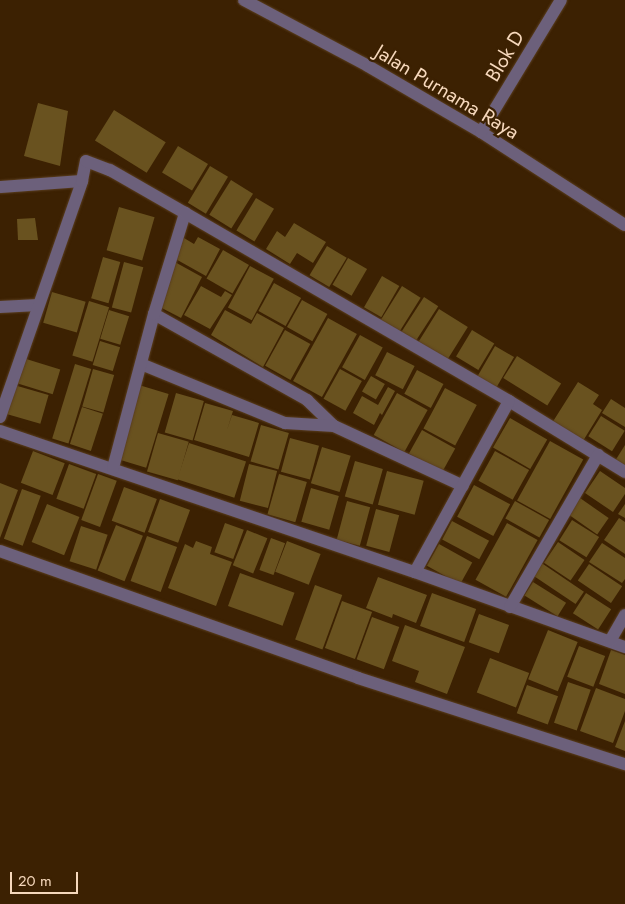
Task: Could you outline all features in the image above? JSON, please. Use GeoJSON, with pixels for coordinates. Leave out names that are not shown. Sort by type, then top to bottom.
{"type":"FeatureCollection","features":[{"type":"Feature","properties":{"kind":"street","name":"Jalan Purnama Raya"},"geometry":{"type":"LineString","coordinates":[[244,0],[368,66],[481,132],[625,225]]}},
{"type":"Feature","properties":{"kind":"street","name":"Blok D"},"geometry":{"type":"LineString","coordinates":[[481,132],[561,0]]}},
{"type":"Feature","properties":{"kind":"street"},"geometry":{"type":"LineString","coordinates":[[0,417],[82,181],[86,161],[98,163],[185,213],[509,401],[625,472]]}},
{"type":"Feature","properties":{"kind":"street"},"geometry":{"type":"LineString","coordinates":[[0,187],[82,181]]}},
{"type":"Feature","properties":{"kind":"street"},"geometry":{"type":"LineString","coordinates":[[113,468],[154,314],[185,213]]}},
{"type":"Feature","properties":{"kind":"street"},"geometry":{"type":"LineString","coordinates":[[0,307],[38,305]]}},
{"type":"Feature","properties":{"kind":"street"},"geometry":{"type":"LineString","coordinates":[[154,314],[307,400],[334,426],[463,486]]}},
{"type":"Feature","properties":{"kind":"street"},"geometry":{"type":"LineString","coordinates":[[141,364],[285,423],[334,426]]}},
{"type":"Feature","properties":{"kind":"street"},"geometry":{"type":"LineString","coordinates":[[415,572],[509,401]]}},
{"type":"Feature","properties":{"kind":"street"},"geometry":{"type":"LineString","coordinates":[[0,431],[415,572],[510,608],[625,647]]}},
{"type":"Feature","properties":{"kind":"street"},"geometry":{"type":"LineString","coordinates":[[510,608],[598,456]]}},
{"type":"Feature","properties":{"kind":"street"},"geometry":{"type":"LineString","coordinates":[[0,551],[358,678],[625,764]]}},
{"type":"Feature","properties":{"kind":"street"},"geometry":{"type":"LineString","coordinates":[[610,641],[625,615]]}},
{"type":"Feature","properties":{"kind":"building"},"geometry":{"type":"Polygon","coordinates":[[[38,103],[68,111],[60,166],[24,156],[38,103]]]}},
{"type":"Feature","properties":{"kind":"building"},"geometry":{"type":"Polygon","coordinates":[[[114,110],[166,142],[147,173],[95,141],[114,110]]]}},
{"type":"Feature","properties":{"kind":"building"},"geometry":{"type":"Polygon","coordinates":[[[178,146],[208,164],[192,191],[162,173],[178,146]]]}},
{"type":"Feature","properties":{"kind":"building"},"geometry":{"type":"Polygon","coordinates":[[[210,166],[228,177],[206,214],[188,203],[210,166]]]}},
{"type":"Feature","properties":{"kind":"building"},"geometry":{"type":"Polygon","coordinates":[[[231,180],[253,194],[231,229],[209,215],[231,180]]]}},
{"type":"Feature","properties":{"kind":"building"},"geometry":{"type":"Polygon","coordinates":[[[256,198],[274,209],[254,241],[236,231],[256,198]]]}},
{"type":"Feature","properties":{"kind":"building"},"geometry":{"type":"Polygon","coordinates":[[[119,207],[155,217],[142,260],[107,250],[119,207]]]}},
{"type":"Feature","properties":{"kind":"building"},"geometry":{"type":"Polygon","coordinates":[[[35,218],[38,240],[18,240],[17,219],[35,218]]]}},
{"type":"Feature","properties":{"kind":"building"},"geometry":{"type":"Polygon","coordinates":[[[294,223],[326,242],[313,263],[297,253],[290,264],[266,249],[277,231],[285,237],[294,223]]]}},
{"type":"Feature","properties":{"kind":"building"},"geometry":{"type":"Polygon","coordinates":[[[198,237],[220,249],[206,276],[172,257],[184,238],[194,244],[198,237]]]}},
{"type":"Feature","properties":{"kind":"building"},"geometry":{"type":"Polygon","coordinates":[[[327,246],[347,258],[329,287],[309,275],[327,246]]]}},
{"type":"Feature","properties":{"kind":"building"},"geometry":{"type":"Polygon","coordinates":[[[223,250],[249,265],[232,294],[206,279],[223,250]]]}},
{"type":"Feature","properties":{"kind":"building"},"geometry":{"type":"Polygon","coordinates":[[[103,257],[120,262],[108,303],[91,298],[103,257]]]}},
{"type":"Feature","properties":{"kind":"building"},"geometry":{"type":"Polygon","coordinates":[[[348,258],[367,269],[352,296],[332,285],[348,258]]]}},
{"type":"Feature","properties":{"kind":"building"},"geometry":{"type":"Polygon","coordinates":[[[173,261],[202,277],[181,318],[158,306],[173,261]]]}},
{"type":"Feature","properties":{"kind":"building"},"geometry":{"type":"Polygon","coordinates":[[[124,262],[143,267],[131,313],[112,307],[124,262]]]}},
{"type":"Feature","properties":{"kind":"building"},"geometry":{"type":"Polygon","coordinates":[[[250,266],[274,279],[252,320],[228,307],[250,266]]]}},
{"type":"Feature","properties":{"kind":"building"},"geometry":{"type":"Polygon","coordinates":[[[382,276],[399,286],[381,317],[364,307],[382,276]]]}},
{"type":"Feature","properties":{"kind":"building"},"geometry":{"type":"Polygon","coordinates":[[[274,283],[301,298],[286,326],[258,311],[274,283]]]}},
{"type":"Feature","properties":{"kind":"building"},"geometry":{"type":"Polygon","coordinates":[[[201,286],[221,297],[225,291],[232,295],[210,329],[184,315],[201,286]]]}},
{"type":"Feature","properties":{"kind":"building"},"geometry":{"type":"Polygon","coordinates":[[[402,286],[421,298],[399,332],[380,321],[402,286]]]}},
{"type":"Feature","properties":{"kind":"building"},"geometry":{"type":"Polygon","coordinates":[[[52,292],[86,302],[77,332],[43,323],[52,292]]]}},
{"type":"Feature","properties":{"kind":"building"},"geometry":{"type":"Polygon","coordinates":[[[424,297],[438,306],[414,343],[400,334],[424,297]]]}},
{"type":"Feature","properties":{"kind":"building"},"geometry":{"type":"Polygon","coordinates":[[[302,300],[327,314],[312,341],[287,327],[302,300]]]}},
{"type":"Feature","properties":{"kind":"building"},"geometry":{"type":"Polygon","coordinates":[[[89,301],[109,307],[92,362],[72,356],[89,301]]]}},
{"type":"Feature","properties":{"kind":"building"},"geometry":{"type":"Polygon","coordinates":[[[439,309],[468,327],[446,362],[417,344],[439,309]]]}},
{"type":"Feature","properties":{"kind":"building"},"geometry":{"type":"Polygon","coordinates":[[[109,310],[129,316],[120,345],[100,339],[109,310]]]}},
{"type":"Feature","properties":{"kind":"building"},"geometry":{"type":"Polygon","coordinates":[[[225,310],[251,324],[257,313],[284,328],[263,367],[211,335],[225,310]]]}},
{"type":"Feature","properties":{"kind":"building"},"geometry":{"type":"Polygon","coordinates":[[[328,318],[357,334],[322,397],[293,381],[328,318]]]}},
{"type":"Feature","properties":{"kind":"building"},"geometry":{"type":"Polygon","coordinates":[[[285,330],[310,344],[290,380],[265,366],[285,330]]]}},
{"type":"Feature","properties":{"kind":"building"},"geometry":{"type":"Polygon","coordinates":[[[472,330],[494,343],[478,370],[456,357],[472,330]]]}},
{"type":"Feature","properties":{"kind":"building"},"geometry":{"type":"Polygon","coordinates":[[[360,335],[383,348],[365,380],[342,367],[360,335]]]}},
{"type":"Feature","properties":{"kind":"building"},"geometry":{"type":"Polygon","coordinates":[[[100,341],[120,347],[113,371],[93,365],[100,341]]]}},
{"type":"Feature","properties":{"kind":"building"},"geometry":{"type":"Polygon","coordinates":[[[495,346],[514,357],[496,389],[476,378],[495,346]]]}},
{"type":"Feature","properties":{"kind":"building"},"geometry":{"type":"Polygon","coordinates":[[[387,352],[415,366],[403,389],[375,375],[387,352]]]}},
{"type":"Feature","properties":{"kind":"building"},"geometry":{"type":"Polygon","coordinates":[[[517,356],[561,384],[547,406],[503,378],[517,356]]]}},
{"type":"Feature","properties":{"kind":"building"},"geometry":{"type":"Polygon","coordinates":[[[23,358],[60,369],[53,394],[15,383],[23,358]]]}},
{"type":"Feature","properties":{"kind":"building"},"geometry":{"type":"Polygon","coordinates":[[[75,364],[91,369],[68,444],[52,439],[75,364]]]}},
{"type":"Feature","properties":{"kind":"building"},"geometry":{"type":"Polygon","coordinates":[[[93,369],[114,375],[103,413],[82,406],[93,369]]]}},
{"type":"Feature","properties":{"kind":"building"},"geometry":{"type":"Polygon","coordinates":[[[340,369],[362,381],[345,411],[324,399],[340,369]]]}},
{"type":"Feature","properties":{"kind":"building"},"geometry":{"type":"Polygon","coordinates":[[[417,370],[443,384],[431,408],[404,394],[417,370]]]}},
{"type":"Feature","properties":{"kind":"building"},"geometry":{"type":"Polygon","coordinates":[[[371,376],[385,384],[376,400],[362,392],[371,376]]]}},
{"type":"Feature","properties":{"kind":"building"},"geometry":{"type":"Polygon","coordinates":[[[578,382],[599,395],[593,404],[602,410],[583,441],[552,423],[578,382]]]}},
{"type":"Feature","properties":{"kind":"building"},"geometry":{"type":"Polygon","coordinates":[[[14,385],[49,395],[40,424],[6,414],[14,385]]]}},
{"type":"Feature","properties":{"kind":"building"},"geometry":{"type":"Polygon","coordinates":[[[139,385],[169,394],[146,468],[116,459],[139,385]]]}},
{"type":"Feature","properties":{"kind":"building"},"geometry":{"type":"Polygon","coordinates":[[[388,387],[395,391],[382,415],[380,413],[374,425],[353,413],[362,396],[378,405],[388,387]]]}},
{"type":"Feature","properties":{"kind":"building"},"geometry":{"type":"Polygon","coordinates":[[[445,388],[477,405],[455,446],[423,429],[445,388]]]}},
{"type":"Feature","properties":{"kind":"building"},"geometry":{"type":"Polygon","coordinates":[[[176,393],[204,401],[193,440],[165,432],[176,393]]]}},
{"type":"Feature","properties":{"kind":"building"},"geometry":{"type":"Polygon","coordinates":[[[397,393],[428,410],[404,452],[374,435],[397,393]]]}},
{"type":"Feature","properties":{"kind":"building"},"geometry":{"type":"Polygon","coordinates":[[[611,399],[625,408],[625,427],[602,413],[611,399]]]}},
{"type":"Feature","properties":{"kind":"building"},"geometry":{"type":"Polygon","coordinates":[[[205,403],[233,411],[227,430],[232,415],[259,423],[249,457],[194,440],[205,403]]]}},
{"type":"Feature","properties":{"kind":"building"},"geometry":{"type":"Polygon","coordinates":[[[82,407],[103,414],[91,451],[70,444],[82,407]]]}},
{"type":"Feature","properties":{"kind":"building"},"geometry":{"type":"Polygon","coordinates":[[[601,416],[625,431],[612,451],[588,436],[601,416]]]}},
{"type":"Feature","properties":{"kind":"building"},"geometry":{"type":"Polygon","coordinates":[[[510,418],[547,440],[530,469],[493,447],[510,418]]]}},
{"type":"Feature","properties":{"kind":"building"},"geometry":{"type":"Polygon","coordinates":[[[261,425],[289,433],[278,470],[251,462],[261,425]]]}},
{"type":"Feature","properties":{"kind":"building"},"geometry":{"type":"Polygon","coordinates":[[[422,430],[455,448],[442,472],[409,454],[422,430]]]}},
{"type":"Feature","properties":{"kind":"building"},"geometry":{"type":"Polygon","coordinates":[[[158,433],[189,442],[178,480],[147,471],[158,433]]]}},
{"type":"Feature","properties":{"kind":"building"},"geometry":{"type":"Polygon","coordinates":[[[290,438],[319,446],[310,480],[281,472],[290,438]]]}},
{"type":"Feature","properties":{"kind":"building"},"geometry":{"type":"Polygon","coordinates":[[[550,441],[583,459],[550,519],[517,500],[550,441]]]}},
{"type":"Feature","properties":{"kind":"building"},"geometry":{"type":"Polygon","coordinates":[[[189,443],[246,462],[234,498],[177,479],[189,443]]]}},
{"type":"Feature","properties":{"kind":"building"},"geometry":{"type":"Polygon","coordinates":[[[625,445],[625,467],[615,461],[625,445]]]}},
{"type":"Feature","properties":{"kind":"building"},"geometry":{"type":"Polygon","coordinates":[[[322,447],[351,456],[340,492],[311,483],[322,447]]]}},
{"type":"Feature","properties":{"kind":"building"},"geometry":{"type":"Polygon","coordinates":[[[33,451],[65,463],[53,495],[21,483],[33,451]]]}},
{"type":"Feature","properties":{"kind":"building"},"geometry":{"type":"Polygon","coordinates":[[[495,451],[529,470],[513,500],[479,481],[495,451]]]}},
{"type":"Feature","properties":{"kind":"building"},"geometry":{"type":"Polygon","coordinates":[[[355,461],[383,469],[373,505],[345,497],[355,461]]]}},
{"type":"Feature","properties":{"kind":"building"},"geometry":{"type":"Polygon","coordinates":[[[69,464],[96,474],[84,509],[56,499],[69,464]]]}},
{"type":"Feature","properties":{"kind":"building"},"geometry":{"type":"Polygon","coordinates":[[[249,464],[277,471],[268,508],[240,501],[249,464]]]}},
{"type":"Feature","properties":{"kind":"building"},"geometry":{"type":"Polygon","coordinates":[[[387,471],[424,481],[415,515],[378,505],[387,471]]]}},
{"type":"Feature","properties":{"kind":"building"},"geometry":{"type":"Polygon","coordinates":[[[600,471],[625,488],[625,494],[613,512],[585,493],[600,471]]]}},
{"type":"Feature","properties":{"kind":"building"},"geometry":{"type":"Polygon","coordinates":[[[98,474],[117,481],[100,527],[81,520],[98,474]]]}},
{"type":"Feature","properties":{"kind":"building"},"geometry":{"type":"Polygon","coordinates":[[[279,474],[307,482],[295,522],[267,514],[279,474]]]}},
{"type":"Feature","properties":{"kind":"building"},"geometry":{"type":"Polygon","coordinates":[[[0,483],[18,490],[0,538],[0,483]]]}},
{"type":"Feature","properties":{"kind":"building"},"geometry":{"type":"Polygon","coordinates":[[[474,485],[510,504],[493,536],[457,517],[474,485]]]}},
{"type":"Feature","properties":{"kind":"building"},"geometry":{"type":"Polygon","coordinates":[[[124,487],[157,499],[145,533],[112,521],[124,487]]]}},
{"type":"Feature","properties":{"kind":"building"},"geometry":{"type":"Polygon","coordinates":[[[311,488],[339,496],[329,530],[301,522],[311,488]]]}},
{"type":"Feature","properties":{"kind":"building"},"geometry":{"type":"Polygon","coordinates":[[[22,489],[41,496],[23,546],[4,539],[22,489]]]}},
{"type":"Feature","properties":{"kind":"building"},"geometry":{"type":"Polygon","coordinates":[[[580,498],[609,518],[597,534],[569,514],[580,498]]]}},
{"type":"Feature","properties":{"kind":"building"},"geometry":{"type":"Polygon","coordinates":[[[160,499],[190,510],[178,543],[148,532],[160,499]]]}},
{"type":"Feature","properties":{"kind":"building"},"geometry":{"type":"Polygon","coordinates":[[[347,501],[370,507],[360,546],[337,540],[347,501]]]}},
{"type":"Feature","properties":{"kind":"building"},"geometry":{"type":"Polygon","coordinates":[[[515,501],[549,520],[539,537],[505,518],[515,501]]]}},
{"type":"Feature","properties":{"kind":"building"},"geometry":{"type":"Polygon","coordinates":[[[47,504],[79,517],[64,555],[32,542],[47,504]]]}},
{"type":"Feature","properties":{"kind":"building"},"geometry":{"type":"Polygon","coordinates":[[[625,504],[625,518],[618,514],[625,504]]]}},
{"type":"Feature","properties":{"kind":"building"},"geometry":{"type":"Polygon","coordinates":[[[376,509],[399,515],[389,552],[366,546],[376,509]]]}},
{"type":"Feature","properties":{"kind":"building"},"geometry":{"type":"Polygon","coordinates":[[[619,518],[625,522],[625,554],[604,540],[619,518]]]}},
{"type":"Feature","properties":{"kind":"building"},"geometry":{"type":"Polygon","coordinates":[[[572,520],[599,537],[586,557],[559,540],[572,520]]]}},
{"type":"Feature","properties":{"kind":"building"},"geometry":{"type":"Polygon","coordinates":[[[452,521],[489,541],[479,559],[442,540],[452,521]]]}},
{"type":"Feature","properties":{"kind":"building"},"geometry":{"type":"Polygon","coordinates":[[[225,523],[244,530],[233,559],[214,552],[225,523]]]}},
{"type":"Feature","properties":{"kind":"building"},"geometry":{"type":"Polygon","coordinates":[[[507,523],[538,540],[506,597],[475,580],[507,523]]]}},
{"type":"Feature","properties":{"kind":"building"},"geometry":{"type":"Polygon","coordinates":[[[116,525],[143,536],[125,581],[98,570],[116,525]]]}},
{"type":"Feature","properties":{"kind":"building"},"geometry":{"type":"Polygon","coordinates":[[[81,526],[108,535],[96,570],[70,561],[81,526]]]}},
{"type":"Feature","properties":{"kind":"building"},"geometry":{"type":"Polygon","coordinates":[[[247,530],[267,538],[253,573],[233,565],[247,530]]]}},
{"type":"Feature","properties":{"kind":"building"},"geometry":{"type":"Polygon","coordinates":[[[147,536],[177,547],[161,592],[131,581],[147,536]]]}},
{"type":"Feature","properties":{"kind":"building"},"geometry":{"type":"Polygon","coordinates":[[[271,538],[285,543],[273,575],[259,570],[271,538]]]}},
{"type":"Feature","properties":{"kind":"building"},"geometry":{"type":"Polygon","coordinates":[[[196,541],[212,547],[210,554],[232,562],[216,606],[168,588],[185,544],[193,548],[196,541]]]}},
{"type":"Feature","properties":{"kind":"building"},"geometry":{"type":"Polygon","coordinates":[[[287,541],[321,554],[309,585],[275,572],[287,541]]]}},
{"type":"Feature","properties":{"kind":"building"},"geometry":{"type":"Polygon","coordinates":[[[558,542],[585,560],[571,581],[544,563],[558,542]]]}},
{"type":"Feature","properties":{"kind":"building"},"geometry":{"type":"Polygon","coordinates":[[[602,543],[625,558],[625,579],[622,583],[589,562],[602,543]]]}},
{"type":"Feature","properties":{"kind":"building"},"geometry":{"type":"Polygon","coordinates":[[[439,544],[472,562],[460,584],[427,566],[439,544]]]}},
{"type":"Feature","properties":{"kind":"building"},"geometry":{"type":"Polygon","coordinates":[[[540,562],[584,592],[576,604],[532,574],[540,562]]]}},
{"type":"Feature","properties":{"kind":"building"},"geometry":{"type":"Polygon","coordinates":[[[589,564],[622,586],[611,603],[578,581],[589,564]]]}},
{"type":"Feature","properties":{"kind":"building"},"geometry":{"type":"Polygon","coordinates":[[[240,573],[295,593],[283,626],[228,606],[240,573]]]}},
{"type":"Feature","properties":{"kind":"building"},"geometry":{"type":"Polygon","coordinates":[[[378,577],[427,595],[416,623],[393,614],[392,618],[366,608],[378,577]]]}},
{"type":"Feature","properties":{"kind":"building"},"geometry":{"type":"Polygon","coordinates":[[[533,582],[566,603],[558,616],[525,596],[533,582]]]}},
{"type":"Feature","properties":{"kind":"building"},"geometry":{"type":"Polygon","coordinates":[[[315,585],[342,595],[322,649],[295,640],[315,585]]]}},
{"type":"Feature","properties":{"kind":"building"},"geometry":{"type":"Polygon","coordinates":[[[432,593],[476,609],[464,642],[420,626],[432,593]]]}},
{"type":"Feature","properties":{"kind":"building"},"geometry":{"type":"Polygon","coordinates":[[[586,593],[611,609],[598,629],[573,613],[586,593]]]}},
{"type":"Feature","properties":{"kind":"building"},"geometry":{"type":"Polygon","coordinates":[[[342,601],[372,612],[355,659],[325,648],[342,601]]]}},
{"type":"Feature","properties":{"kind":"building"},"geometry":{"type":"Polygon","coordinates":[[[479,614],[509,625],[499,653],[469,642],[479,614]]]}},
{"type":"Feature","properties":{"kind":"building"},"geometry":{"type":"Polygon","coordinates":[[[372,617],[399,627],[384,669],[357,659],[372,617]]]}},
{"type":"Feature","properties":{"kind":"building"},"geometry":{"type":"Polygon","coordinates":[[[405,625],[465,647],[447,694],[415,682],[419,671],[392,661],[405,625]]]}},
{"type":"Feature","properties":{"kind":"building"},"geometry":{"type":"Polygon","coordinates":[[[548,630],[578,642],[558,691],[528,679],[548,630]]]}},
{"type":"Feature","properties":{"kind":"building"},"geometry":{"type":"Polygon","coordinates":[[[579,646],[605,656],[593,687],[567,677],[579,646]]]}},
{"type":"Feature","properties":{"kind":"building"},"geometry":{"type":"Polygon","coordinates":[[[611,650],[625,655],[625,694],[599,684],[611,650]]]}},
{"type":"Feature","properties":{"kind":"building"},"geometry":{"type":"Polygon","coordinates":[[[490,658],[529,673],[516,708],[477,693],[490,658]]]}},
{"type":"Feature","properties":{"kind":"building"},"geometry":{"type":"Polygon","coordinates":[[[568,682],[591,690],[577,730],[554,723],[568,682]]]}},
{"type":"Feature","properties":{"kind":"building"},"geometry":{"type":"Polygon","coordinates":[[[527,685],[558,696],[548,724],[517,713],[527,685]]]}},
{"type":"Feature","properties":{"kind":"building"},"geometry":{"type":"Polygon","coordinates":[[[596,688],[625,699],[625,711],[613,743],[580,731],[596,688]]]}},
{"type":"Feature","properties":{"kind":"building"},"geometry":{"type":"Polygon","coordinates":[[[625,721],[625,751],[615,747],[625,721]]]}}]}
